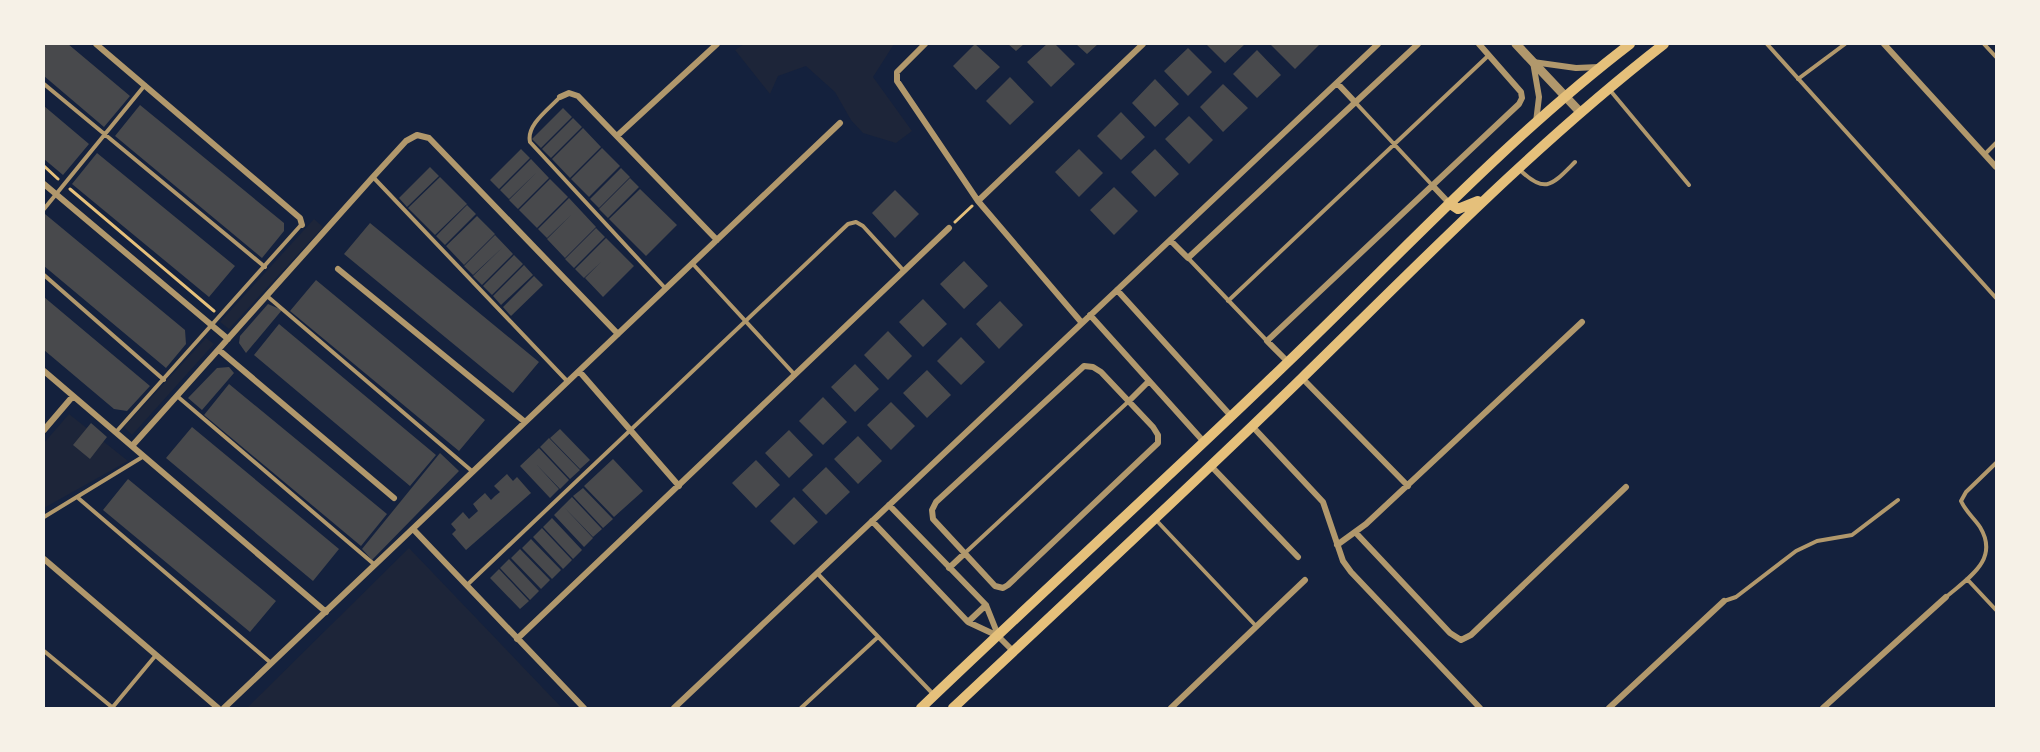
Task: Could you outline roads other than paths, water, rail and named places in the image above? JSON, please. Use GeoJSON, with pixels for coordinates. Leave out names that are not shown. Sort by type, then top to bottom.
{"type":"FeatureCollection","features":[{"type":"Feature","properties":{"kind":"main road"},"geometry":{"type":"LineString","coordinates":[[921,708],[1288,363],[1449,204],[1565,96],[1630,44]]}},
{"type":"Feature","properties":{"kind":"main road"},"geometry":{"type":"LineString","coordinates":[[953,708],[1252,426],[1491,193],[1580,112],[1664,44]]}},
{"type":"Feature","properties":{"kind":"main road"},"geometry":{"type":"LineString","coordinates":[[1449,204],[1458,209],[1465,208],[1491,193]]}},
{"type":"Feature","properties":{"kind":"street"},"geometry":{"type":"LineString","coordinates":[[96,44],[146,84],[300,218],[302,225]]}},
{"type":"Feature","properties":{"kind":"street"},"geometry":{"type":"LineString","coordinates":[[618,135],[717,44]]}},
{"type":"Feature","properties":{"kind":"street"},"geometry":{"type":"LineString","coordinates":[[925,44],[897,72],[897,81],[978,201],[1082,323]]}},
{"type":"Feature","properties":{"kind":"street"},"geometry":{"type":"LineString","coordinates":[[978,201],[1143,44]]}},
{"type":"Feature","properties":{"kind":"street"},"geometry":{"type":"LineString","coordinates":[[674,708],[1378,44]]}},
{"type":"Feature","properties":{"kind":"street"},"geometry":{"type":"LineString","coordinates":[[1170,240],[1188,258],[1418,44]]}},
{"type":"Feature","properties":{"kind":"street"},"geometry":{"type":"LineString","coordinates":[[1288,363],[1267,341],[1519,105],[1522,98],[1521,92],[1479,44]]}},
{"type":"Feature","properties":{"kind":"street"},"geometry":{"type":"LineString","coordinates":[[1516,44],[1580,112]]}},
{"type":"Feature","properties":{"kind":"street"},"geometry":{"type":"LineString","coordinates":[[1884,44],[1996,167]]}},
{"type":"Feature","properties":{"kind":"street"},"geometry":{"type":"LineString","coordinates":[[1533,62],[1576,68],[1601,67]]}},
{"type":"Feature","properties":{"kind":"street"},"geometry":{"type":"LineString","coordinates":[[1533,62],[1539,97],[1536,123]]}},
{"type":"Feature","properties":{"kind":"street"},"geometry":{"type":"LineString","coordinates":[[1337,83],[1354,102]]}},
{"type":"Feature","properties":{"kind":"street"},"geometry":{"type":"LineString","coordinates":[[560,97],[569,93],[578,96],[717,240]]}},
{"type":"Feature","properties":{"kind":"street"},"geometry":{"type":"LineString","coordinates":[[224,708],[840,123]]}},
{"type":"Feature","properties":{"kind":"street"},"geometry":{"type":"LineString","coordinates":[[132,446],[406,141],[417,135],[429,138],[618,334]]}},
{"type":"Feature","properties":{"kind":"street"},"geometry":{"type":"LineString","coordinates":[[44,184],[228,339]]}},
{"type":"Feature","properties":{"kind":"street"},"geometry":{"type":"LineString","coordinates":[[1432,185],[1449,204]]}},
{"type":"Feature","properties":{"kind":"street"},"geometry":{"type":"LineString","coordinates":[[518,639],[949,228]]}},
{"type":"Feature","properties":{"kind":"street"},"geometry":{"type":"LineString","coordinates":[[338,269],[525,422]]}},
{"type":"Feature","properties":{"kind":"street"},"geometry":{"type":"LineString","coordinates":[[1117,290],[1231,416]]}},
{"type":"Feature","properties":{"kind":"street"},"geometry":{"type":"LineString","coordinates":[[1090,315],[1204,442]]}},
{"type":"Feature","properties":{"kind":"street"},"geometry":{"type":"LineString","coordinates":[[1337,545],[1356,533],[1408,486],[1582,322]]}},
{"type":"Feature","properties":{"kind":"street"},"geometry":{"type":"LineString","coordinates":[[219,350],[394,498]]}},
{"type":"Feature","properties":{"kind":"street"},"geometry":{"type":"LineString","coordinates":[[1084,366],[1093,366],[1153,427],[1158,435],[1158,443],[1003,588],[995,586],[965,553],[933,519],[932,510],[945,494],[1084,366]]}},
{"type":"Feature","properties":{"kind":"street"},"geometry":{"type":"LineString","coordinates":[[44,371],[326,612]]}},
{"type":"Feature","properties":{"kind":"street"},"geometry":{"type":"LineString","coordinates":[[579,371],[679,486]]}},
{"type":"Feature","properties":{"kind":"street"},"geometry":{"type":"LineString","coordinates":[[1302,378],[1408,486]]}},
{"type":"Feature","properties":{"kind":"street"},"geometry":{"type":"LineString","coordinates":[[1129,401],[1149,381]]}},
{"type":"Feature","properties":{"kind":"street"},"geometry":{"type":"LineString","coordinates":[[44,430],[73,396]]}},
{"type":"Feature","properties":{"kind":"street"},"geometry":{"type":"LineString","coordinates":[[1252,426],[1323,502],[1343,561],[1361,584],[1480,708]]}},
{"type":"Feature","properties":{"kind":"street"},"geometry":{"type":"LineString","coordinates":[[1210,465],[1298,557]]}},
{"type":"Feature","properties":{"kind":"street"},"geometry":{"type":"LineString","coordinates":[[1356,533],[1450,633],[1461,640],[1471,635],[1626,487]]}},
{"type":"Feature","properties":{"kind":"street"},"geometry":{"type":"LineString","coordinates":[[889,505],[986,605],[998,636]]}},
{"type":"Feature","properties":{"kind":"street"},"geometry":{"type":"LineString","coordinates":[[872,521],[969,622],[998,636],[1013,651]]}},
{"type":"Feature","properties":{"kind":"street"},"geometry":{"type":"LineString","coordinates":[[413,529],[584,708]]}},
{"type":"Feature","properties":{"kind":"street"},"geometry":{"type":"LineString","coordinates":[[949,568],[965,553]]}},
{"type":"Feature","properties":{"kind":"street"},"geometry":{"type":"LineString","coordinates":[[44,559],[218,708]]}},
{"type":"Feature","properties":{"kind":"street"},"geometry":{"type":"LineString","coordinates":[[1171,708],[1305,580]]}},
{"type":"Feature","properties":{"kind":"street"},"geometry":{"type":"LineString","coordinates":[[1823,708],[1946,597]]}},
{"type":"Feature","properties":{"kind":"street"},"geometry":{"type":"LineString","coordinates":[[1609,708],[1724,601]]}},
{"type":"Feature","properties":{"kind":"street"},"geometry":{"type":"LineString","coordinates":[[969,622],[986,605]]}},
{"type":"Feature","properties":{"kind":"lane"},"geometry":{"type":"LineString","coordinates":[[1767,44],[1996,298]]}},
{"type":"Feature","properties":{"kind":"lane"},"geometry":{"type":"LineString","coordinates":[[1798,80],[1845,44]]}},
{"type":"Feature","properties":{"kind":"lane"},"geometry":{"type":"LineString","coordinates":[[1984,44],[1996,57]]}},
{"type":"Feature","properties":{"kind":"lane"},"geometry":{"type":"LineString","coordinates":[[1228,301],[1489,55]]}},
{"type":"Feature","properties":{"kind":"lane"},"geometry":{"type":"LineString","coordinates":[[44,84],[265,267]]}},
{"type":"Feature","properties":{"kind":"lane"},"geometry":{"type":"LineString","coordinates":[[44,209],[146,84]]}},
{"type":"Feature","properties":{"kind":"lane"},"geometry":{"type":"LineString","coordinates":[[1609,88],[1689,186]]}},
{"type":"Feature","properties":{"kind":"lane"},"geometry":{"type":"LineString","coordinates":[[560,97],[531,128],[528,135],[530,142],[666,288]]}},
{"type":"Feature","properties":{"kind":"lane"},"geometry":{"type":"LineString","coordinates":[[1354,102],[1432,185]]}},
{"type":"Feature","properties":{"kind":"lane"},"geometry":{"type":"LineString","coordinates":[[1985,154],[1996,143]]}},
{"type":"Feature","properties":{"kind":"lane"},"geometry":{"type":"LineString","coordinates":[[1518,168],[1528,178],[1544,185],[1555,182],[1575,162]]}},
{"type":"Feature","properties":{"kind":"lane"},"geometry":{"type":"LineString","coordinates":[[374,177],[568,382]]}},
{"type":"Feature","properties":{"kind":"lane"},"geometry":{"type":"LineString","coordinates":[[466,585],[848,224],[856,222],[863,226],[905,271]]}},
{"type":"Feature","properties":{"kind":"lane"},"geometry":{"type":"LineString","coordinates":[[116,432],[302,225]]}},
{"type":"Feature","properties":{"kind":"lane"},"geometry":{"type":"LineString","coordinates":[[1188,258],[1267,341]]}},
{"type":"Feature","properties":{"kind":"lane"},"geometry":{"type":"LineString","coordinates":[[692,263],[795,375]]}},
{"type":"Feature","properties":{"kind":"lane"},"geometry":{"type":"LineString","coordinates":[[44,275],[164,380]]}},
{"type":"Feature","properties":{"kind":"lane"},"geometry":{"type":"LineString","coordinates":[[267,296],[473,472]]}},
{"type":"Feature","properties":{"kind":"lane"},"geometry":{"type":"LineString","coordinates":[[177,396],[375,565]]}},
{"type":"Feature","properties":{"kind":"lane"},"geometry":{"type":"LineString","coordinates":[[965,553],[1129,401]]}},
{"type":"Feature","properties":{"kind":"lane"},"geometry":{"type":"LineString","coordinates":[[44,517],[144,456]]}},
{"type":"Feature","properties":{"kind":"lane"},"geometry":{"type":"LineString","coordinates":[[1946,597],[1982,567],[1987,547],[1979,525],[1961,501],[1966,492],[1996,463]]}},
{"type":"Feature","properties":{"kind":"lane"},"geometry":{"type":"LineString","coordinates":[[77,497],[272,663]]}},
{"type":"Feature","properties":{"kind":"lane"},"geometry":{"type":"LineString","coordinates":[[1724,601],[1736,597],[1796,551],[1817,541],[1852,535],[1898,500]]}},
{"type":"Feature","properties":{"kind":"lane"},"geometry":{"type":"LineString","coordinates":[[1154,518],[1257,627]]}},
{"type":"Feature","properties":{"kind":"lane"},"geometry":{"type":"LineString","coordinates":[[817,573],[934,696]]}},
{"type":"Feature","properties":{"kind":"lane"},"geometry":{"type":"LineString","coordinates":[[1968,579],[1996,610]]}},
{"type":"Feature","properties":{"kind":"lane"},"geometry":{"type":"LineString","coordinates":[[801,708],[878,636]]}},
{"type":"Feature","properties":{"kind":"lane"},"geometry":{"type":"LineString","coordinates":[[44,651],[112,708],[156,655]]}}]}
